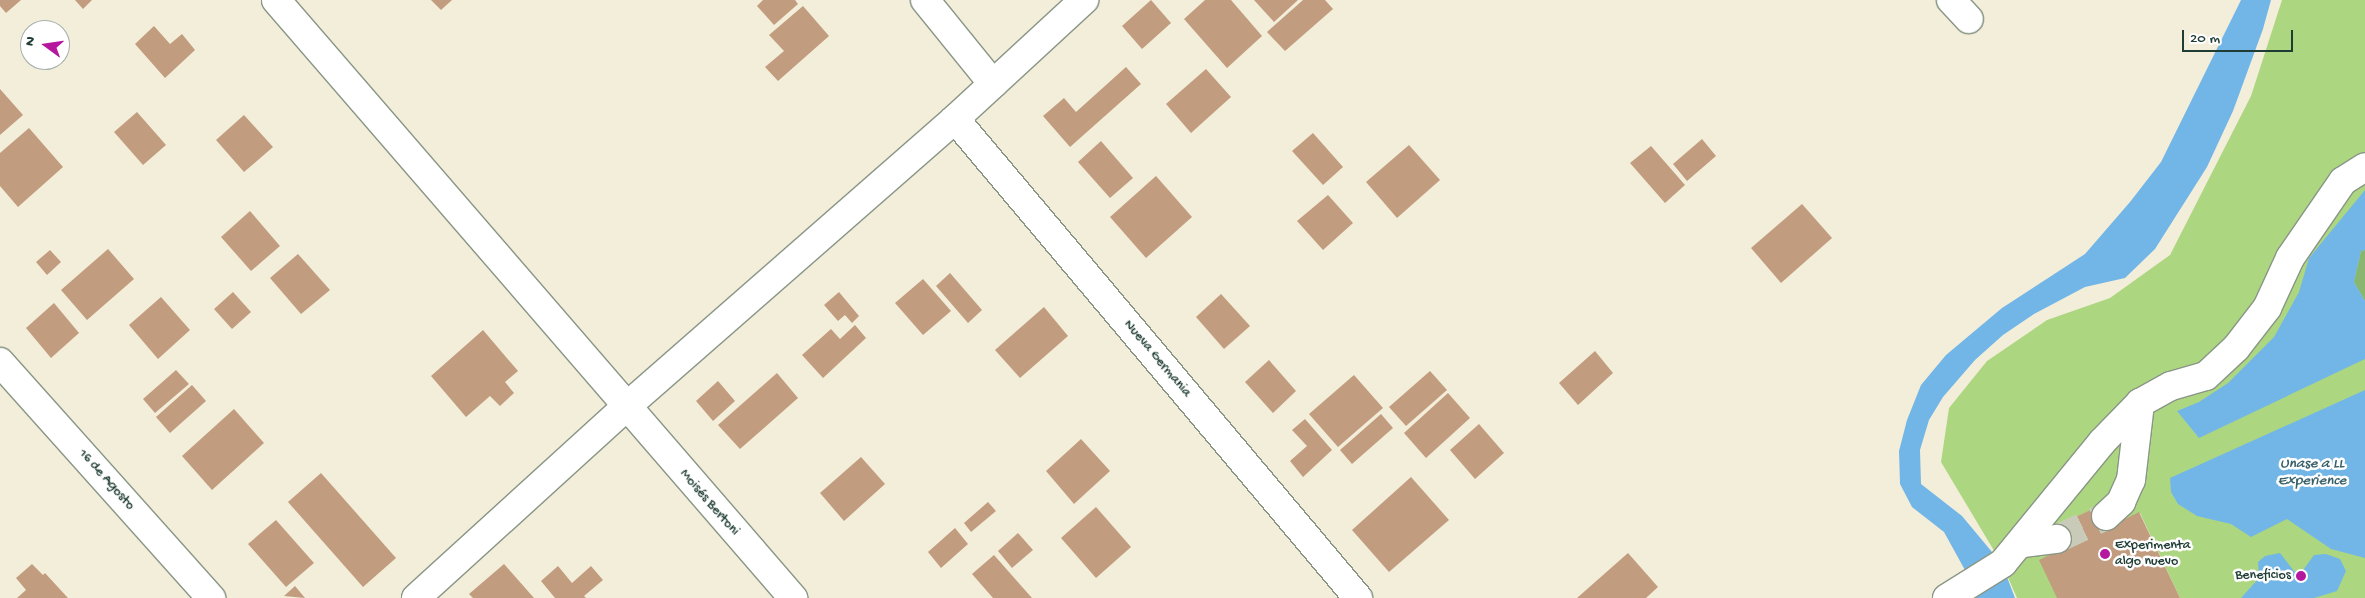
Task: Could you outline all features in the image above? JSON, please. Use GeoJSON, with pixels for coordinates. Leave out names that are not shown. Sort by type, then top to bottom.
{"type":"FeatureCollection","features":[{"type":"Feature","properties":{"kind":"street","name":"Moisés Bertoni"},"geometry":{"type":"LineString","coordinates":[[276,0],[793,598]]}},
{"type":"Feature","properties":{"kind":"street"},"geometry":{"type":"LineString","coordinates":[[925,0],[993,84]]}},
{"type":"Feature","properties":{"kind":"street"},"geometry":{"type":"LineString","coordinates":[[416,598],[626,407],[955,119],[1084,0]]}},
{"type":"Feature","properties":{"kind":"street","name":"Nueva Germania"},"geometry":{"type":"LineString","coordinates":[[955,119],[1358,598]]}},
{"type":"Feature","properties":{"kind":"street"},"geometry":{"type":"LineString","coordinates":[[1947,598],[2003,563],[2023,542],[2102,442],[2140,403],[2171,386],[2206,376],[2236,348],[2267,308],[2290,258],[2343,180],[2365,167]]}},
{"type":"Feature","properties":{"kind":"street","name":"16 de Agosto"},"geometry":{"type":"LineString","coordinates":[[0,362],[211,598]]}},
{"type":"Feature","properties":{"kind":"street"},"geometry":{"type":"LineString","coordinates":[[2106,516],[2121,502],[2131,480],[2140,403]]}},
{"type":"Feature","properties":{"kind":"street"},"geometry":{"type":"LineString","coordinates":[[2023,542],[2057,539]]}},
{"type":"Feature","properties":{"kind":"green space"},"geometry":{"type":"Polygon","coordinates":[[[2282,0],[2365,0],[2365,598],[2180,598],[2140,513],[2111,526],[2101,505],[2053,528],[2057,598],[2017,598],[2002,564],[1941,462],[1949,408],[1987,361],[2047,320],[2110,298],[2170,255],[2251,96],[2282,0]]]}},
{"type":"Feature","properties":{"kind":"green space"},"geometry":{"type":"Polygon","coordinates":[[[2365,250],[2365,301],[2354,282],[2361,251],[2365,250]]]}},
{"type":"Feature","properties":{"kind":"water"},"geometry":{"type":"Polygon","coordinates":[[[2241,0],[2271,0],[2263,29],[2233,111],[2207,167],[2155,249],[2125,278],[2085,287],[2034,314],[2003,335],[1975,360],[1943,397],[1929,420],[1920,450],[1921,484],[1962,516],[2002,564],[2015,598],[1976,598],[1971,581],[1944,532],[1912,507],[1900,484],[1899,451],[1907,420],[1921,385],[1946,355],[2002,308],[2085,254],[2130,202],[2161,162],[2241,0]]]}},
{"type":"Feature","properties":{"kind":"water"},"geometry":{"type":"Polygon","coordinates":[[[2365,190],[2365,250],[2361,251],[2354,282],[2365,301],[2365,359],[2199,438],[2177,411],[2199,402],[2228,383],[2274,337],[2299,292],[2309,258],[2365,190]]]}},
{"type":"Feature","properties":{"kind":"water","name":"Unase a LL Experience"},"geometry":{"type":"Polygon","coordinates":[[[2365,390],[2365,558],[2331,549],[2287,519],[2251,537],[2231,524],[2197,516],[2178,504],[2171,492],[2170,478],[2365,390]]]}},
{"type":"Feature","properties":{"kind":"water","name":"Beneficios"},"geometry":{"type":"Polygon","coordinates":[[[2280,553],[2294,571],[2301,573],[2314,555],[2326,554],[2340,559],[2346,571],[2337,591],[2314,598],[2241,598],[2259,578],[2258,562],[2265,556],[2280,553]]]}},
{"type":"Feature","properties":{"kind":"building"},"geometry":{"type":"Polygon","coordinates":[[[0,0],[21,0],[6,13],[0,6],[0,0]]]}},
{"type":"Feature","properties":{"kind":"building"},"geometry":{"type":"Polygon","coordinates":[[[75,0],[92,0],[83,9],[75,0]]]}},
{"type":"Feature","properties":{"kind":"building"},"geometry":{"type":"Polygon","coordinates":[[[431,0],[452,0],[441,10],[431,0]]]}},
{"type":"Feature","properties":{"kind":"building"},"geometry":{"type":"Polygon","coordinates":[[[763,0],[795,0],[798,4],[774,25],[757,6],[763,0]]]}},
{"type":"Feature","properties":{"kind":"building"},"geometry":{"type":"Polygon","coordinates":[[[1151,0],[1171,23],[1142,49],[1122,26],[1151,0]]]}},
{"type":"Feature","properties":{"kind":"building"},"geometry":{"type":"Polygon","coordinates":[[[1205,0],[1231,0],[1262,36],[1227,68],[1184,19],[1205,0]]]}},
{"type":"Feature","properties":{"kind":"building"},"geometry":{"type":"Polygon","coordinates":[[[1254,0],[1298,0],[1274,22],[1254,0]]]}},
{"type":"Feature","properties":{"kind":"building"},"geometry":{"type":"Polygon","coordinates":[[[1303,0],[1325,0],[1333,9],[1285,51],[1267,32],[1303,0]]]}},
{"type":"Feature","properties":{"kind":"building"},"geometry":{"type":"Polygon","coordinates":[[[803,6],[829,36],[778,81],[765,67],[784,51],[769,35],[803,6]]]}},
{"type":"Feature","properties":{"kind":"building"},"geometry":{"type":"Polygon","coordinates":[[[154,26],[170,44],[182,34],[195,50],[165,78],[135,44],[154,26]]]}},
{"type":"Feature","properties":{"kind":"building"},"geometry":{"type":"Polygon","coordinates":[[[1126,67],[1141,84],[1070,147],[1043,116],[1064,98],[1076,112],[1126,67]]]}},
{"type":"Feature","properties":{"kind":"building"},"geometry":{"type":"Polygon","coordinates":[[[1206,69],[1231,97],[1191,133],[1166,104],[1206,69]]]}},
{"type":"Feature","properties":{"kind":"building"},"geometry":{"type":"Polygon","coordinates":[[[0,89],[23,115],[0,135],[0,89]]]}},
{"type":"Feature","properties":{"kind":"building"},"geometry":{"type":"Polygon","coordinates":[[[137,112],[166,145],[143,165],[114,132],[137,112]]]}},
{"type":"Feature","properties":{"kind":"building"},"geometry":{"type":"Polygon","coordinates":[[[244,115],[273,147],[244,172],[216,140],[244,115]]]}},
{"type":"Feature","properties":{"kind":"building"},"geometry":{"type":"Polygon","coordinates":[[[29,128],[63,167],[18,207],[0,186],[0,153],[29,128]]]}},
{"type":"Feature","properties":{"kind":"building"},"geometry":{"type":"Polygon","coordinates":[[[1313,133],[1343,167],[1323,185],[1292,151],[1313,133]]]}},
{"type":"Feature","properties":{"kind":"building"},"geometry":{"type":"Polygon","coordinates":[[[1702,139],[1716,156],[1687,181],[1673,164],[1702,139]]]}},
{"type":"Feature","properties":{"kind":"building"},"geometry":{"type":"Polygon","coordinates":[[[1101,141],[1133,178],[1110,198],[1078,162],[1101,141]]]}},
{"type":"Feature","properties":{"kind":"building"},"geometry":{"type":"Polygon","coordinates":[[[1409,145],[1440,180],[1397,218],[1366,182],[1409,145]]]}},
{"type":"Feature","properties":{"kind":"building"},"geometry":{"type":"Polygon","coordinates":[[[1651,146],[1685,185],[1665,203],[1630,163],[1651,146]]]}},
{"type":"Feature","properties":{"kind":"building"},"geometry":{"type":"Polygon","coordinates":[[[1156,176],[1192,217],[1146,258],[1110,217],[1156,176]]]}},
{"type":"Feature","properties":{"kind":"building"},"geometry":{"type":"Polygon","coordinates":[[[1328,195],[1353,223],[1323,250],[1297,221],[1328,195]]]}},
{"type":"Feature","properties":{"kind":"building"},"geometry":{"type":"Polygon","coordinates":[[[1802,204],[1832,238],[1781,283],[1751,248],[1802,204]]]}},
{"type":"Feature","properties":{"kind":"building"},"geometry":{"type":"Polygon","coordinates":[[[250,211],[280,246],[251,271],[221,237],[250,211]]]}},
{"type":"Feature","properties":{"kind":"building"},"geometry":{"type":"Polygon","coordinates":[[[108,249],[134,279],[87,320],[61,290],[108,249]]]}},
{"type":"Feature","properties":{"kind":"building"},"geometry":{"type":"Polygon","coordinates":[[[50,250],[61,262],[47,275],[36,262],[50,250]]]}},
{"type":"Feature","properties":{"kind":"building"},"geometry":{"type":"Polygon","coordinates":[[[298,254],[330,290],[301,314],[270,278],[298,254]]]}},
{"type":"Feature","properties":{"kind":"building"},"geometry":{"type":"Polygon","coordinates":[[[950,273],[982,310],[968,323],[936,286],[950,273]]]}},
{"type":"Feature","properties":{"kind":"building"},"geometry":{"type":"Polygon","coordinates":[[[923,279],[951,311],[923,335],[895,303],[923,279]]]}},
{"type":"Feature","properties":{"kind":"building"},"geometry":{"type":"Polygon","coordinates":[[[233,292],[251,312],[232,329],[214,309],[233,292]]]}},
{"type":"Feature","properties":{"kind":"building"},"geometry":{"type":"Polygon","coordinates":[[[839,292],[859,316],[852,323],[845,315],[838,321],[824,305],[839,292]]]}},
{"type":"Feature","properties":{"kind":"building"},"geometry":{"type":"Polygon","coordinates":[[[1221,294],[1250,326],[1224,349],[1196,317],[1221,294]]]}},
{"type":"Feature","properties":{"kind":"building"},"geometry":{"type":"Polygon","coordinates":[[[161,297],[190,330],[158,359],[129,325],[161,297]]]}},
{"type":"Feature","properties":{"kind":"building"},"geometry":{"type":"Polygon","coordinates":[[[54,303],[79,333],[51,358],[26,328],[54,303]]]}},
{"type":"Feature","properties":{"kind":"building"},"geometry":{"type":"Polygon","coordinates":[[[1044,307],[1068,336],[1020,378],[995,350],[1044,307]]]}},
{"type":"Feature","properties":{"kind":"building"},"geometry":{"type":"Polygon","coordinates":[[[855,325],[866,338],[823,378],[802,355],[831,329],[840,339],[855,325]]]}},
{"type":"Feature","properties":{"kind":"building"},"geometry":{"type":"Polygon","coordinates":[[[483,330],[518,371],[505,382],[514,393],[500,406],[490,396],[466,417],[431,376],[483,330]]]}},
{"type":"Feature","properties":{"kind":"building"},"geometry":{"type":"Polygon","coordinates":[[[1595,351],[1613,373],[1578,405],[1559,383],[1595,351]]]}},
{"type":"Feature","properties":{"kind":"building"},"geometry":{"type":"Polygon","coordinates":[[[1269,360],[1296,391],[1273,413],[1245,382],[1269,360]]]}},
{"type":"Feature","properties":{"kind":"building"},"geometry":{"type":"Polygon","coordinates":[[[176,370],[189,384],[155,413],[143,399],[176,370]]]}},
{"type":"Feature","properties":{"kind":"building"},"geometry":{"type":"Polygon","coordinates":[[[1430,371],[1447,390],[1406,426],[1389,407],[1430,371]]]}},
{"type":"Feature","properties":{"kind":"building"},"geometry":{"type":"Polygon","coordinates":[[[777,373],[798,398],[740,449],[718,425],[777,373]]]}},
{"type":"Feature","properties":{"kind":"building"},"geometry":{"type":"Polygon","coordinates":[[[1354,375],[1383,408],[1338,447],[1309,414],[1354,375]]]}},
{"type":"Feature","properties":{"kind":"building"},"geometry":{"type":"Polygon","coordinates":[[[718,381],[735,401],[713,421],[696,401],[718,381]]]}},
{"type":"Feature","properties":{"kind":"building"},"geometry":{"type":"Polygon","coordinates":[[[192,385],[206,401],[170,433],[156,417],[192,385]]]}},
{"type":"Feature","properties":{"kind":"building"},"geometry":{"type":"Polygon","coordinates":[[[1448,393],[1470,418],[1426,458],[1404,433],[1448,393]]]}},
{"type":"Feature","properties":{"kind":"building"},"geometry":{"type":"Polygon","coordinates":[[[234,409],[264,443],[212,490],[182,456],[234,409]]]}},
{"type":"Feature","properties":{"kind":"building"},"geometry":{"type":"Polygon","coordinates":[[[1381,414],[1393,428],[1352,464],[1340,450],[1381,414]]]}},
{"type":"Feature","properties":{"kind":"building"},"geometry":{"type":"Polygon","coordinates":[[[1305,419],[1332,450],[1303,477],[1290,461],[1307,446],[1292,430],[1305,419]]]}},
{"type":"Feature","properties":{"kind":"building"},"geometry":{"type":"Polygon","coordinates":[[[1479,424],[1504,453],[1475,479],[1450,450],[1479,424]]]}},
{"type":"Feature","properties":{"kind":"building"},"geometry":{"type":"Polygon","coordinates":[[[1081,439],[1110,471],[1074,504],[1046,471],[1081,439]]]}},
{"type":"Feature","properties":{"kind":"building"},"geometry":{"type":"Polygon","coordinates":[[[861,457],[885,484],[844,521],[820,493],[861,457]]]}},
{"type":"Feature","properties":{"kind":"building"},"geometry":{"type":"Polygon","coordinates":[[[321,473],[396,558],[363,587],[288,502],[321,473]]]}},
{"type":"Feature","properties":{"kind":"building"},"geometry":{"type":"Polygon","coordinates":[[[1411,477],[1449,520],[1389,572],[1352,530],[1411,477]]]}},
{"type":"Feature","properties":{"kind":"building"},"geometry":{"type":"Polygon","coordinates":[[[988,502],[996,511],[971,532],[964,523],[988,502]]]}},
{"type":"Feature","properties":{"kind":"building","name":"Experimenta algo nuevo"},"geometry":{"type":"Polygon","coordinates":[[[2101,505],[2111,526],[2139,512],[2180,598],[2057,598],[2039,560],[2062,549],[2052,528],[2101,505]]]}},
{"type":"Feature","properties":{"kind":"building"},"geometry":{"type":"Polygon","coordinates":[[[1096,507],[1131,547],[1096,578],[1061,538],[1096,507]]]}},
{"type":"Feature","properties":{"kind":"building"},"geometry":{"type":"Polygon","coordinates":[[[276,520],[314,563],[286,587],[248,544],[276,520]]]}},
{"type":"Feature","properties":{"kind":"building"},"geometry":{"type":"Polygon","coordinates":[[[955,528],[968,544],[941,568],[928,552],[955,528]]]}},
{"type":"Feature","properties":{"kind":"building"},"geometry":{"type":"Polygon","coordinates":[[[1018,533],[1033,550],[1012,568],[998,551],[1018,533]]]}},
{"type":"Feature","properties":{"kind":"building"},"geometry":{"type":"Polygon","coordinates":[[[1628,553],[1658,587],[1646,598],[1577,598],[1628,553]]]}},
{"type":"Feature","properties":{"kind":"building"},"geometry":{"type":"Polygon","coordinates":[[[994,555],[1032,598],[993,598],[972,574],[994,555]]]}},
{"type":"Feature","properties":{"kind":"building"},"geometry":{"type":"Polygon","coordinates":[[[32,564],[43,575],[45,573],[68,598],[17,598],[26,590],[16,578],[32,564]]]}},
{"type":"Feature","properties":{"kind":"building"},"geometry":{"type":"Polygon","coordinates":[[[504,564],[534,598],[473,598],[469,594],[504,564]]]}},
{"type":"Feature","properties":{"kind":"building"},"geometry":{"type":"Polygon","coordinates":[[[558,566],[572,583],[591,566],[603,580],[584,596],[586,598],[555,598],[541,581],[558,566]]]}},
{"type":"Feature","properties":{"kind":"building"},"geometry":{"type":"Polygon","coordinates":[[[295,586],[305,598],[284,596],[295,586]]]}},
{"type":"Feature","properties":{"kind":"tunnel"},"geometry":{"type":"LineString","coordinates":[[2057,539],[2106,516]]}},
{"type":"Feature","properties":{"kind":"place","name":"Experimenta algo nuevo"},"geometry":{"type":"Point","coordinates":[2105,554]}},
{"type":"Feature","properties":{"kind":"place","name":"Beneficios"},"geometry":{"type":"Point","coordinates":[2301,576]}}]}
